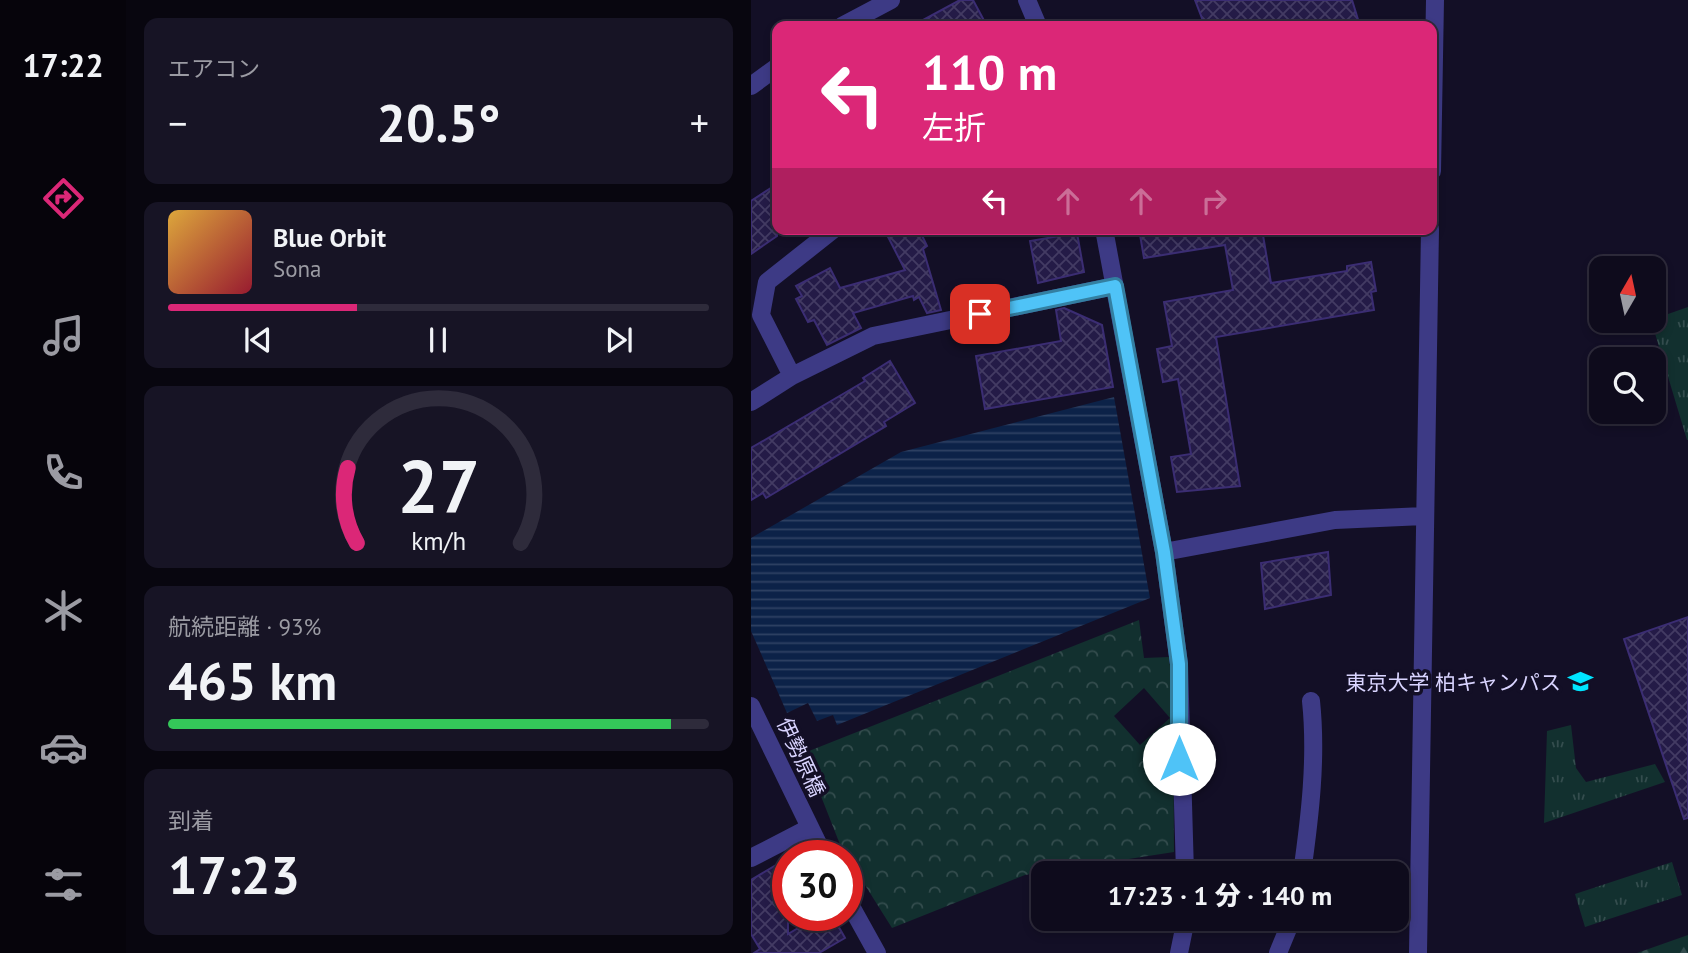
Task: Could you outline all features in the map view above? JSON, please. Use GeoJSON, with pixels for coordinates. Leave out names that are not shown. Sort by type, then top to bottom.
{"type":"FeatureCollection","features":[{"type":"Feature","properties":{"kind":"street"},"geometry":{"type":"LineString","coordinates":[[851,21],[891,0]]}},
{"type":"Feature","properties":{"kind":"street"},"geometry":{"type":"LineString","coordinates":[[1027,0],[1036,21]]}},
{"type":"Feature","properties":{"kind":"street"},"geometry":{"type":"LineString","coordinates":[[1435,0],[1435,21]]}},
{"type":"Feature","properties":{"kind":"street"},"geometry":{"type":"LineString","coordinates":[[751,86],[772,71]]}},
{"type":"Feature","properties":{"kind":"street"},"geometry":{"type":"LineString","coordinates":[[792,376],[761,315],[767,282],[826,235]]}},
{"type":"Feature","properties":{"kind":"street"},"geometry":{"type":"LineString","coordinates":[[1105,235],[1164,552],[1179,664],[1185,861]]}},
{"type":"Feature","properties":{"kind":"street"},"geometry":{"type":"LineString","coordinates":[[1418,953],[1431,235]]}},
{"type":"Feature","properties":{"kind":"street"},"geometry":{"type":"LineString","coordinates":[[751,402],[792,376],[873,336],[1115,286]]}},
{"type":"Feature","properties":{"kind":"street"},"geometry":{"type":"LineString","coordinates":[[1164,552],[1335,520],[1424,516]]}},
{"type":"Feature","properties":{"kind":"street"},"geometry":{"type":"LineString","coordinates":[[1303,861],[1311,794],[1314,731],[1311,701]]}},
{"type":"Feature","properties":{"kind":"street","name":"伊勢原橋"},"geometry":{"type":"LineString","coordinates":[[751,706],[815,840]]}},
{"type":"Feature","properties":{"kind":"street"},"geometry":{"type":"LineString","coordinates":[[751,858],[809,828]]}},
{"type":"Feature","properties":{"kind":"street"},"geometry":{"type":"LineString","coordinates":[[863,928],[877,953]]}},
{"type":"Feature","properties":{"kind":"street"},"geometry":{"type":"LineString","coordinates":[[1179,953],[1184,931]]}},
{"type":"Feature","properties":{"kind":"street"},"geometry":{"type":"LineString","coordinates":[[1278,953],[1287,931]]}},
{"type":"Feature","properties":{"kind":"green space"},"geometry":{"type":"Polygon","coordinates":[[[1688,307],[1689,440],[1666,370],[1666,347],[1659,347],[1655,333],[1666,333],[1666,315],[1688,307]]]}},
{"type":"Feature","properties":{"kind":"green space"},"geometry":{"type":"Polygon","coordinates":[[[1139,620],[1144,658],[1169,657],[1173,693],[1174,852],[1116,861],[1031,861],[1031,874],[892,928],[863,882],[863,840],[838,840],[804,753],[1139,620]],[[1144,688],[1114,716],[1140,745],[1170,718],[1144,688]]]}},
{"type":"Feature","properties":{"kind":"green space"},"geometry":{"type":"Polygon","coordinates":[[[1571,725],[1576,768],[1586,782],[1655,764],[1665,782],[1544,823],[1547,731],[1571,725]]]}},
{"type":"Feature","properties":{"kind":"green space"},"geometry":{"type":"Polygon","coordinates":[[[1672,862],[1682,895],[1585,927],[1575,894],[1672,862]]]}},
{"type":"Feature","properties":{"kind":"green space"},"geometry":{"type":"Polygon","coordinates":[[[1688,935],[1688,953],[1637,953],[1688,935]]]}},
{"type":"Feature","properties":{"kind":"water"},"geometry":{"type":"Polygon","coordinates":[[[1114,397],[1150,598],[837,725],[833,715],[817,721],[808,703],[787,713],[751,631],[751,538],[901,452],[1114,397]]]}},
{"type":"Feature","properties":{"kind":"building"},"geometry":{"type":"Polygon","coordinates":[[[960,0],[973,0],[984,21],[921,21],[960,0]]]}},
{"type":"Feature","properties":{"kind":"building"},"geometry":{"type":"Polygon","coordinates":[[[1195,0],[1352,0],[1358,21],[1203,21],[1195,0]]]}},
{"type":"Feature","properties":{"kind":"building"},"geometry":{"type":"Polygon","coordinates":[[[772,187],[772,235],[777,236],[751,254],[751,201],[772,187]]]}},
{"type":"Feature","properties":{"kind":"building"},"geometry":{"type":"Polygon","coordinates":[[[887,235],[922,235],[927,246],[923,249],[941,310],[927,313],[919,297],[914,300],[913,296],[853,313],[861,328],[827,345],[814,320],[808,322],[796,299],[802,296],[796,286],[830,268],[840,288],[905,270],[887,235]]]}},
{"type":"Feature","properties":{"kind":"building"},"geometry":{"type":"Polygon","coordinates":[[[1077,235],[1084,272],[1038,283],[1030,241],[1077,235]]]}},
{"type":"Feature","properties":{"kind":"building"},"geometry":{"type":"Polygon","coordinates":[[[1140,235],[1263,235],[1271,283],[1347,271],[1347,266],[1371,262],[1376,291],[1371,292],[1374,310],[1216,337],[1240,486],[1177,492],[1171,457],[1191,454],[1178,379],[1163,382],[1157,349],[1172,346],[1164,302],[1233,290],[1225,245],[1144,258],[1140,235]]]}},
{"type":"Feature","properties":{"kind":"building"},"geometry":{"type":"Polygon","coordinates":[[[1064,308],[1102,325],[1113,387],[985,409],[976,356],[1061,341],[1056,310],[1064,308]]]}},
{"type":"Feature","properties":{"kind":"building"},"geometry":{"type":"Polygon","coordinates":[[[890,361],[915,403],[884,422],[886,426],[766,498],[763,493],[751,500],[751,448],[865,381],[863,378],[890,361]]]}},
{"type":"Feature","properties":{"kind":"building"},"geometry":{"type":"Polygon","coordinates":[[[1328,552],[1331,595],[1265,609],[1261,563],[1328,552]]]}},
{"type":"Feature","properties":{"kind":"building"},"geometry":{"type":"Polygon","coordinates":[[[1688,617],[1688,818],[1684,819],[1624,639],[1688,617]]]}},
{"type":"Feature","properties":{"kind":"building"},"geometry":{"type":"Polygon","coordinates":[[[772,868],[772,931],[788,931],[788,934],[793,931],[841,931],[845,938],[819,953],[754,953],[760,949],[751,934],[751,880],[772,868]]]}},
{"type":"Feature","properties":{"kind":"place","name":"東京大学 柏キャンパス"},"geometry":{"type":"Point","coordinates":[1581,682]}},
{"type":"Feature","properties":{"kind":"route"},"geometry":{"type":"LineString","coordinates":[[980,314],[1115,286],[1164,552],[1179,664],[1179,759]]}}]}
